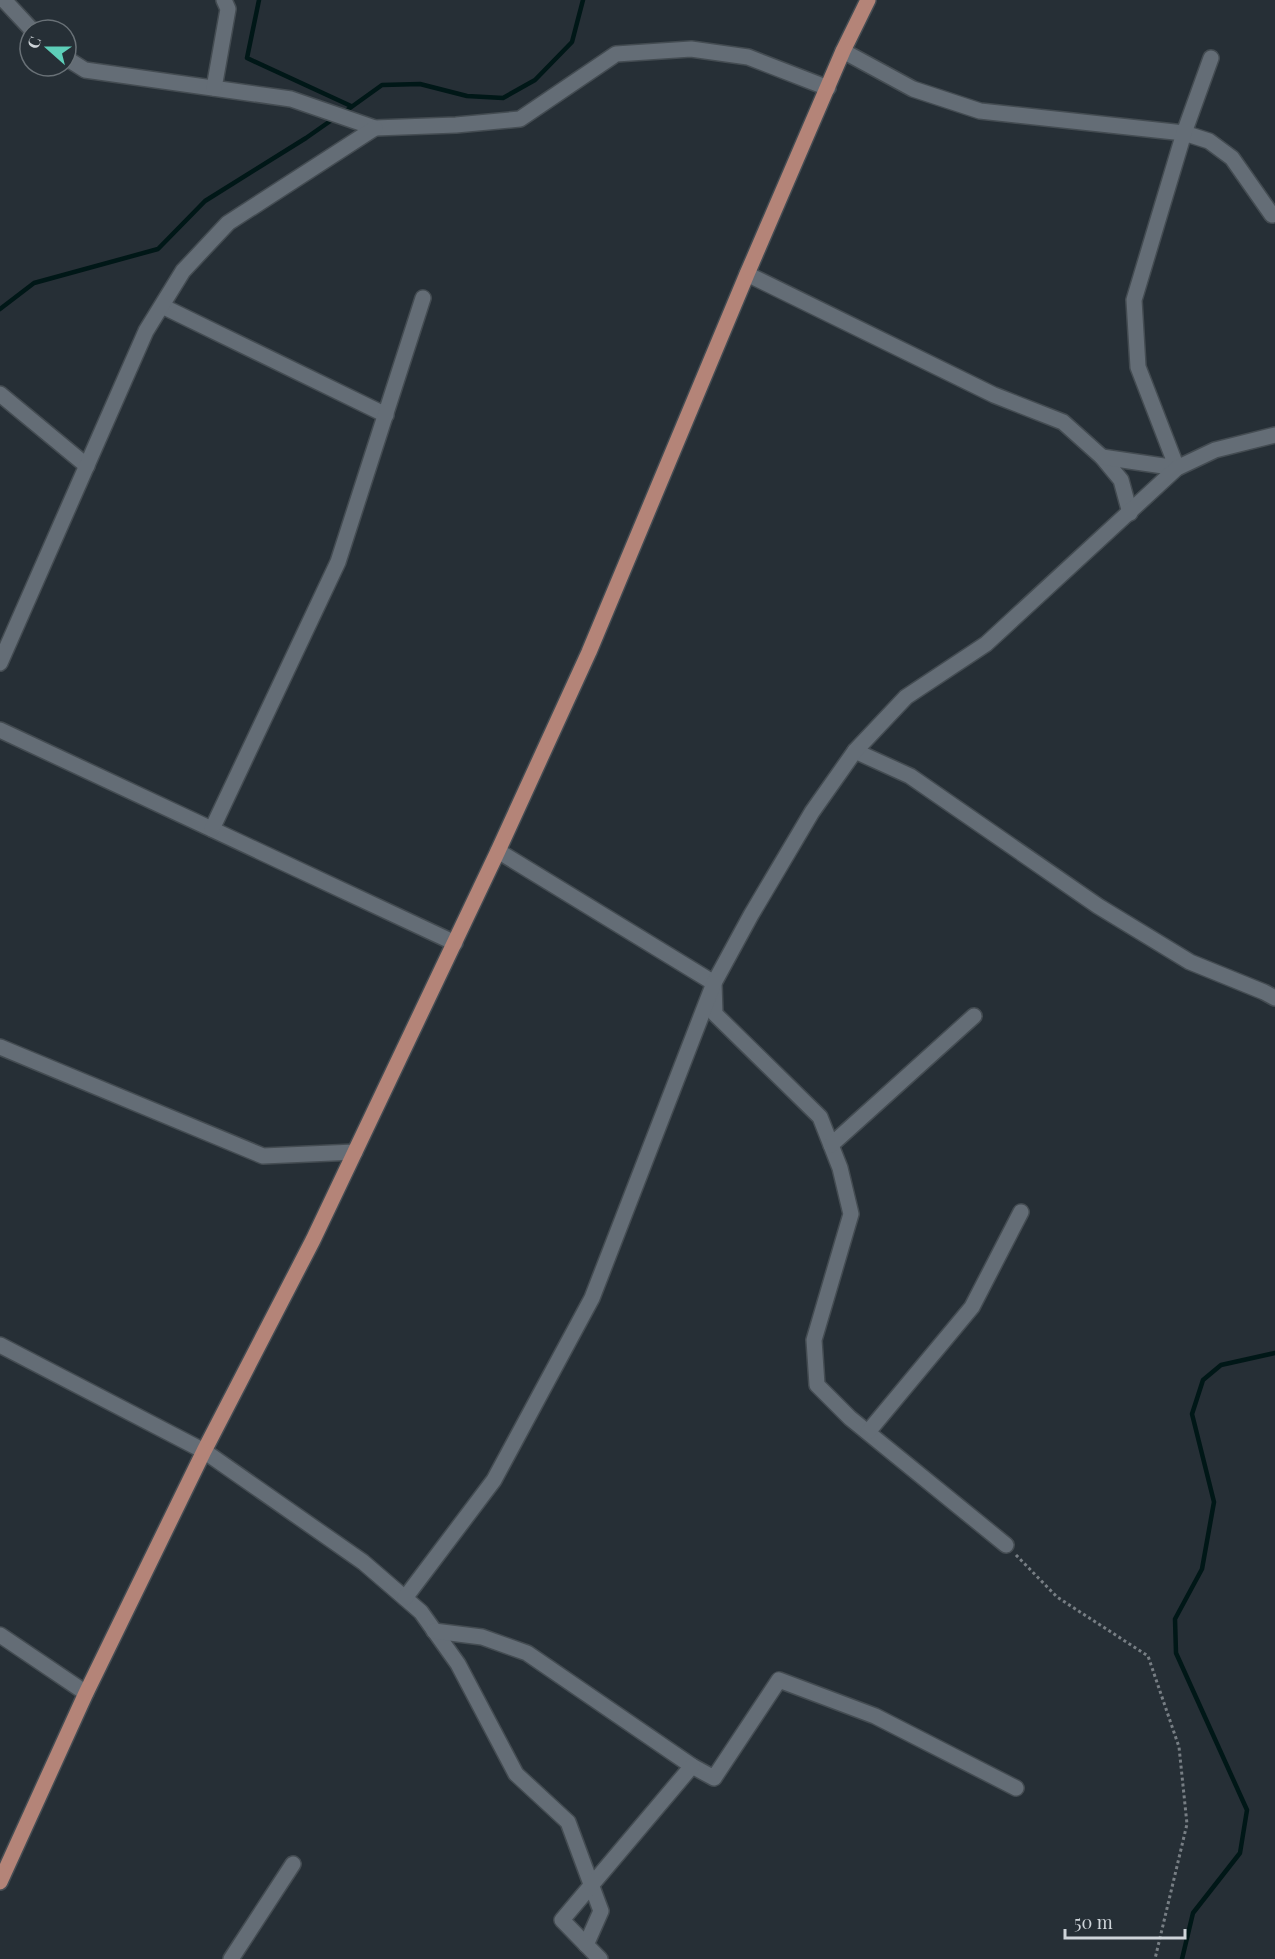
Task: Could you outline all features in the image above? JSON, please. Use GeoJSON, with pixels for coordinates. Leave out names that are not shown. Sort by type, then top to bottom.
{"type":"FeatureCollection","features":[{"type":"Feature","properties":{"kind":"main road"},"geometry":{"type":"LineString","coordinates":[[0,1882],[86,1693],[204,1451],[313,1240],[498,851],[589,652],[747,274],[843,51],[868,0]]}},
{"type":"Feature","properties":{"kind":"street"},"geometry":{"type":"LineString","coordinates":[[4,0],[21,18]]}},
{"type":"Feature","properties":{"kind":"street"},"geometry":{"type":"LineString","coordinates":[[214,88],[228,9],[224,0]]}},
{"type":"Feature","properties":{"kind":"street"},"geometry":{"type":"LineString","coordinates":[[78,66],[85,70],[291,99],[375,128],[456,125],[520,119],[616,54],[691,49],[748,57],[828,88]]}},
{"type":"Feature","properties":{"kind":"street"},"geometry":{"type":"LineString","coordinates":[[843,51],[913,89],[980,111],[1184,133],[1209,141],[1232,158],[1272,215]]}},
{"type":"Feature","properties":{"kind":"street"},"geometry":{"type":"LineString","coordinates":[[1177,468],[1138,367],[1134,300],[1184,133],[1211,58]]}},
{"type":"Feature","properties":{"kind":"street"},"geometry":{"type":"LineString","coordinates":[[0,663],[146,331],[183,271],[228,223],[375,128]]}},
{"type":"Feature","properties":{"kind":"street"},"geometry":{"type":"LineString","coordinates":[[747,274],[994,395],[1063,422],[1102,457],[1120,480],[1130,513]]}},
{"type":"Feature","properties":{"kind":"street"},"geometry":{"type":"LineString","coordinates":[[212,829],[338,562],[423,298]]}},
{"type":"Feature","properties":{"kind":"street"},"geometry":{"type":"LineString","coordinates":[[162,306],[386,415]]}},
{"type":"Feature","properties":{"kind":"street"},"geometry":{"type":"LineString","coordinates":[[0,394],[87,466]]}},
{"type":"Feature","properties":{"kind":"street"},"geometry":{"type":"LineString","coordinates":[[405,1598],[494,1480],[592,1298],[714,983],[812,812],[855,751],[906,697],[986,644],[1177,468],[1215,450],[1275,435]]}},
{"type":"Feature","properties":{"kind":"street"},"geometry":{"type":"LineString","coordinates":[[1102,457],[1177,468]]}},
{"type":"Feature","properties":{"kind":"street"},"geometry":{"type":"LineString","coordinates":[[0,730],[455,943]]}},
{"type":"Feature","properties":{"kind":"street"},"geometry":{"type":"LineString","coordinates":[[855,751],[910,776],[1098,906],[1190,962],[1275,998]]}},
{"type":"Feature","properties":{"kind":"street"},"geometry":{"type":"LineString","coordinates":[[498,851],[714,983]]}},
{"type":"Feature","properties":{"kind":"street"},"geometry":{"type":"LineString","coordinates":[[714,983],[715,1014],[820,1117],[840,1168],[851,1214],[814,1340],[817,1385],[868,1432],[1006,1545]]}},
{"type":"Feature","properties":{"kind":"street"},"geometry":{"type":"LineString","coordinates":[[831,1145],[974,1016]]}},
{"type":"Feature","properties":{"kind":"street"},"geometry":{"type":"LineString","coordinates":[[0,1047],[262,1156],[355,1152]]}},
{"type":"Feature","properties":{"kind":"street"},"geometry":{"type":"LineString","coordinates":[[868,1432],[972,1307],[1021,1212]]}},
{"type":"Feature","properties":{"kind":"street"},"geometry":{"type":"LineString","coordinates":[[0,1345],[204,1451],[363,1562],[422,1612],[458,1664],[516,1774],[568,1822],[601,1911],[586,1945]]}},
{"type":"Feature","properties":{"kind":"street"},"geometry":{"type":"LineString","coordinates":[[434,1631],[482,1637],[527,1653],[692,1766],[714,1778],[779,1680],[875,1716],[1016,1788]]}},
{"type":"Feature","properties":{"kind":"street"},"geometry":{"type":"LineString","coordinates":[[0,1635],[86,1693]]}},
{"type":"Feature","properties":{"kind":"street"},"geometry":{"type":"LineString","coordinates":[[600,1959],[562,1920],[692,1766]]}},
{"type":"Feature","properties":{"kind":"street"},"geometry":{"type":"LineString","coordinates":[[231,1959],[293,1864]]}},
{"type":"Feature","properties":{"kind":"path"},"geometry":{"type":"LineString","coordinates":[[1006,1545],[1058,1597],[1148,1656],[1179,1747],[1187,1824],[1155,1959]]}},
{"type":"Feature","properties":{"kind":"waterway"},"geometry":{"type":"LineString","coordinates":[[259,0],[247,58],[351,106]]}},
{"type":"Feature","properties":{"kind":"waterway"},"geometry":{"type":"LineString","coordinates":[[343,113],[382,85],[420,84],[467,96],[503,98],[535,80],[572,42],[583,0]]}},
{"type":"Feature","properties":{"kind":"waterway"},"geometry":{"type":"LineString","coordinates":[[0,309],[34,283],[158,249],[205,201],[336,117]]}},
{"type":"Feature","properties":{"kind":"waterway"},"geometry":{"type":"LineString","coordinates":[[1182,1959],[1193,1913],[1240,1853],[1247,1810],[1176,1653],[1175,1619],[1202,1569],[1214,1502],[1192,1414],[1203,1380],[1221,1365],[1275,1353]]}}]}
